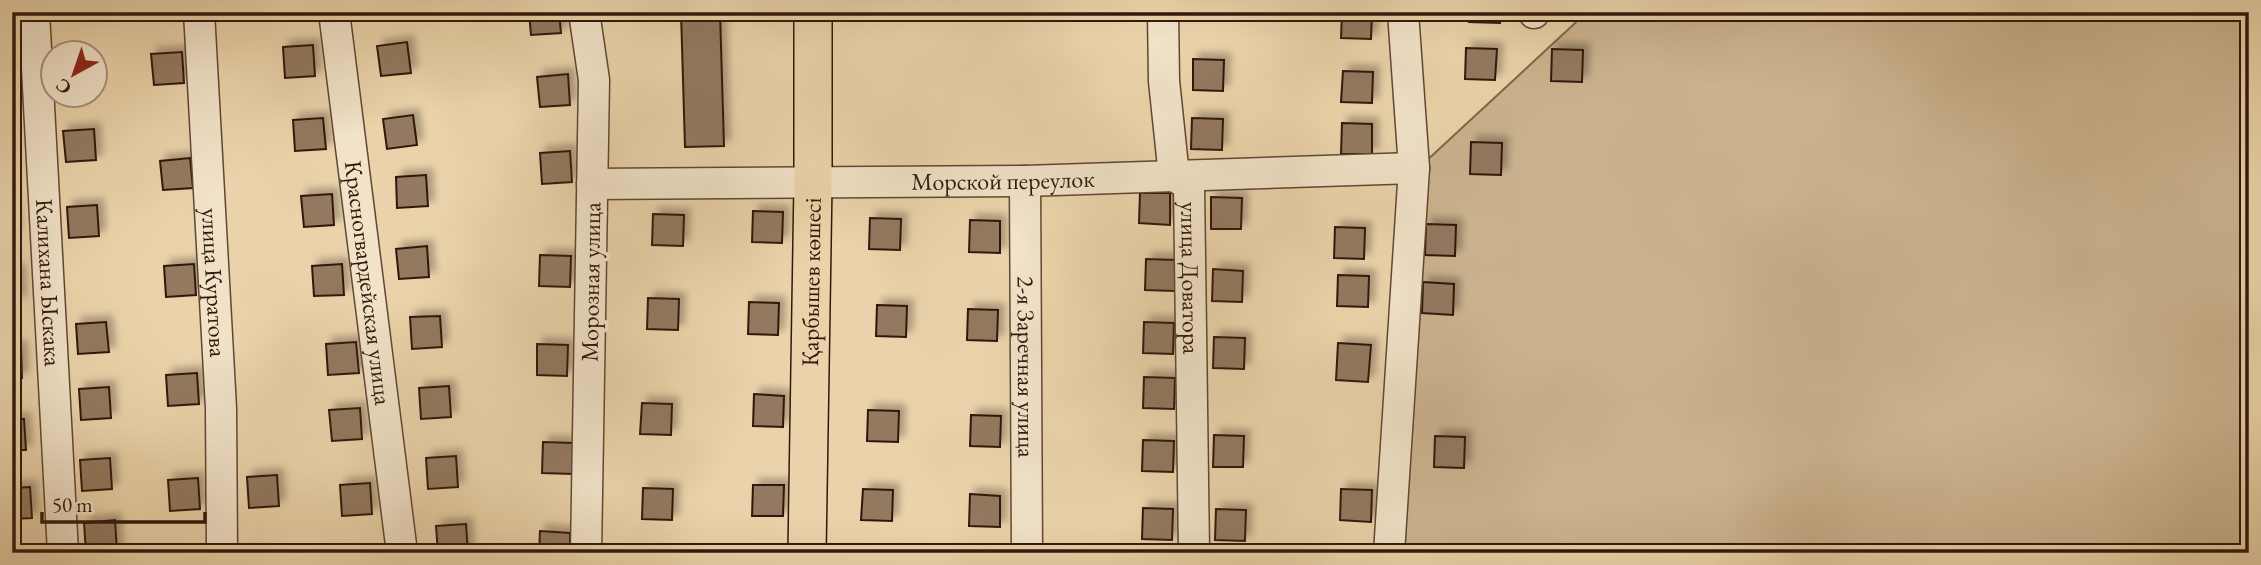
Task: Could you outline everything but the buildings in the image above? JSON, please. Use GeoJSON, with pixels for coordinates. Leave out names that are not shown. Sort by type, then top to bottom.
{"type":"FeatureCollection","features":[{"type":"Feature","properties":{"kind":"main road","name":"Қарбышев көшесі"},"geometry":{"type":"LineString","coordinates":[[807,553],[813,12]]}},
{"type":"Feature","properties":{"kind":"street","name":"Калихана Ыскака"},"geometry":{"type":"LineString","coordinates":[[34,12],[63,553]]}},
{"type":"Feature","properties":{"kind":"street","name":"улица Куратова"},"geometry":{"type":"LineString","coordinates":[[200,12],[221,408],[222,553]]}},
{"type":"Feature","properties":{"kind":"street","name":"Красногвардейская улица"},"geometry":{"type":"LineString","coordinates":[[334,12],[402,553]]}},
{"type":"Feature","properties":{"kind":"street","name":"Морозная улица"},"geometry":{"type":"LineString","coordinates":[[584,12],[594,80],[586,553]]}},
{"type":"Feature","properties":{"kind":"street","name":"улица Доватора"},"geometry":{"type":"LineString","coordinates":[[1163,12],[1164,81],[1174,176],[1189,185],[1194,553]]}},
{"type":"Feature","properties":{"kind":"street"},"geometry":{"type":"LineString","coordinates":[[1389,553],[1414,168],[1403,12]]}},
{"type":"Feature","properties":{"kind":"street","name":"Морской переулок"},"geometry":{"type":"LineString","coordinates":[[592,184],[1025,181],[1414,168]]}},
{"type":"Feature","properties":{"kind":"street","name":"2-я Заречная улица"},"geometry":{"type":"LineString","coordinates":[[1025,181],[1027,553]]}},
{"type":"Feature","properties":{"kind":"shaded area"},"geometry":{"type":"Polygon","coordinates":[[[1587,12],[2249,12],[2249,553],[1390,553],[1410,176],[1587,12]]]}}]}
